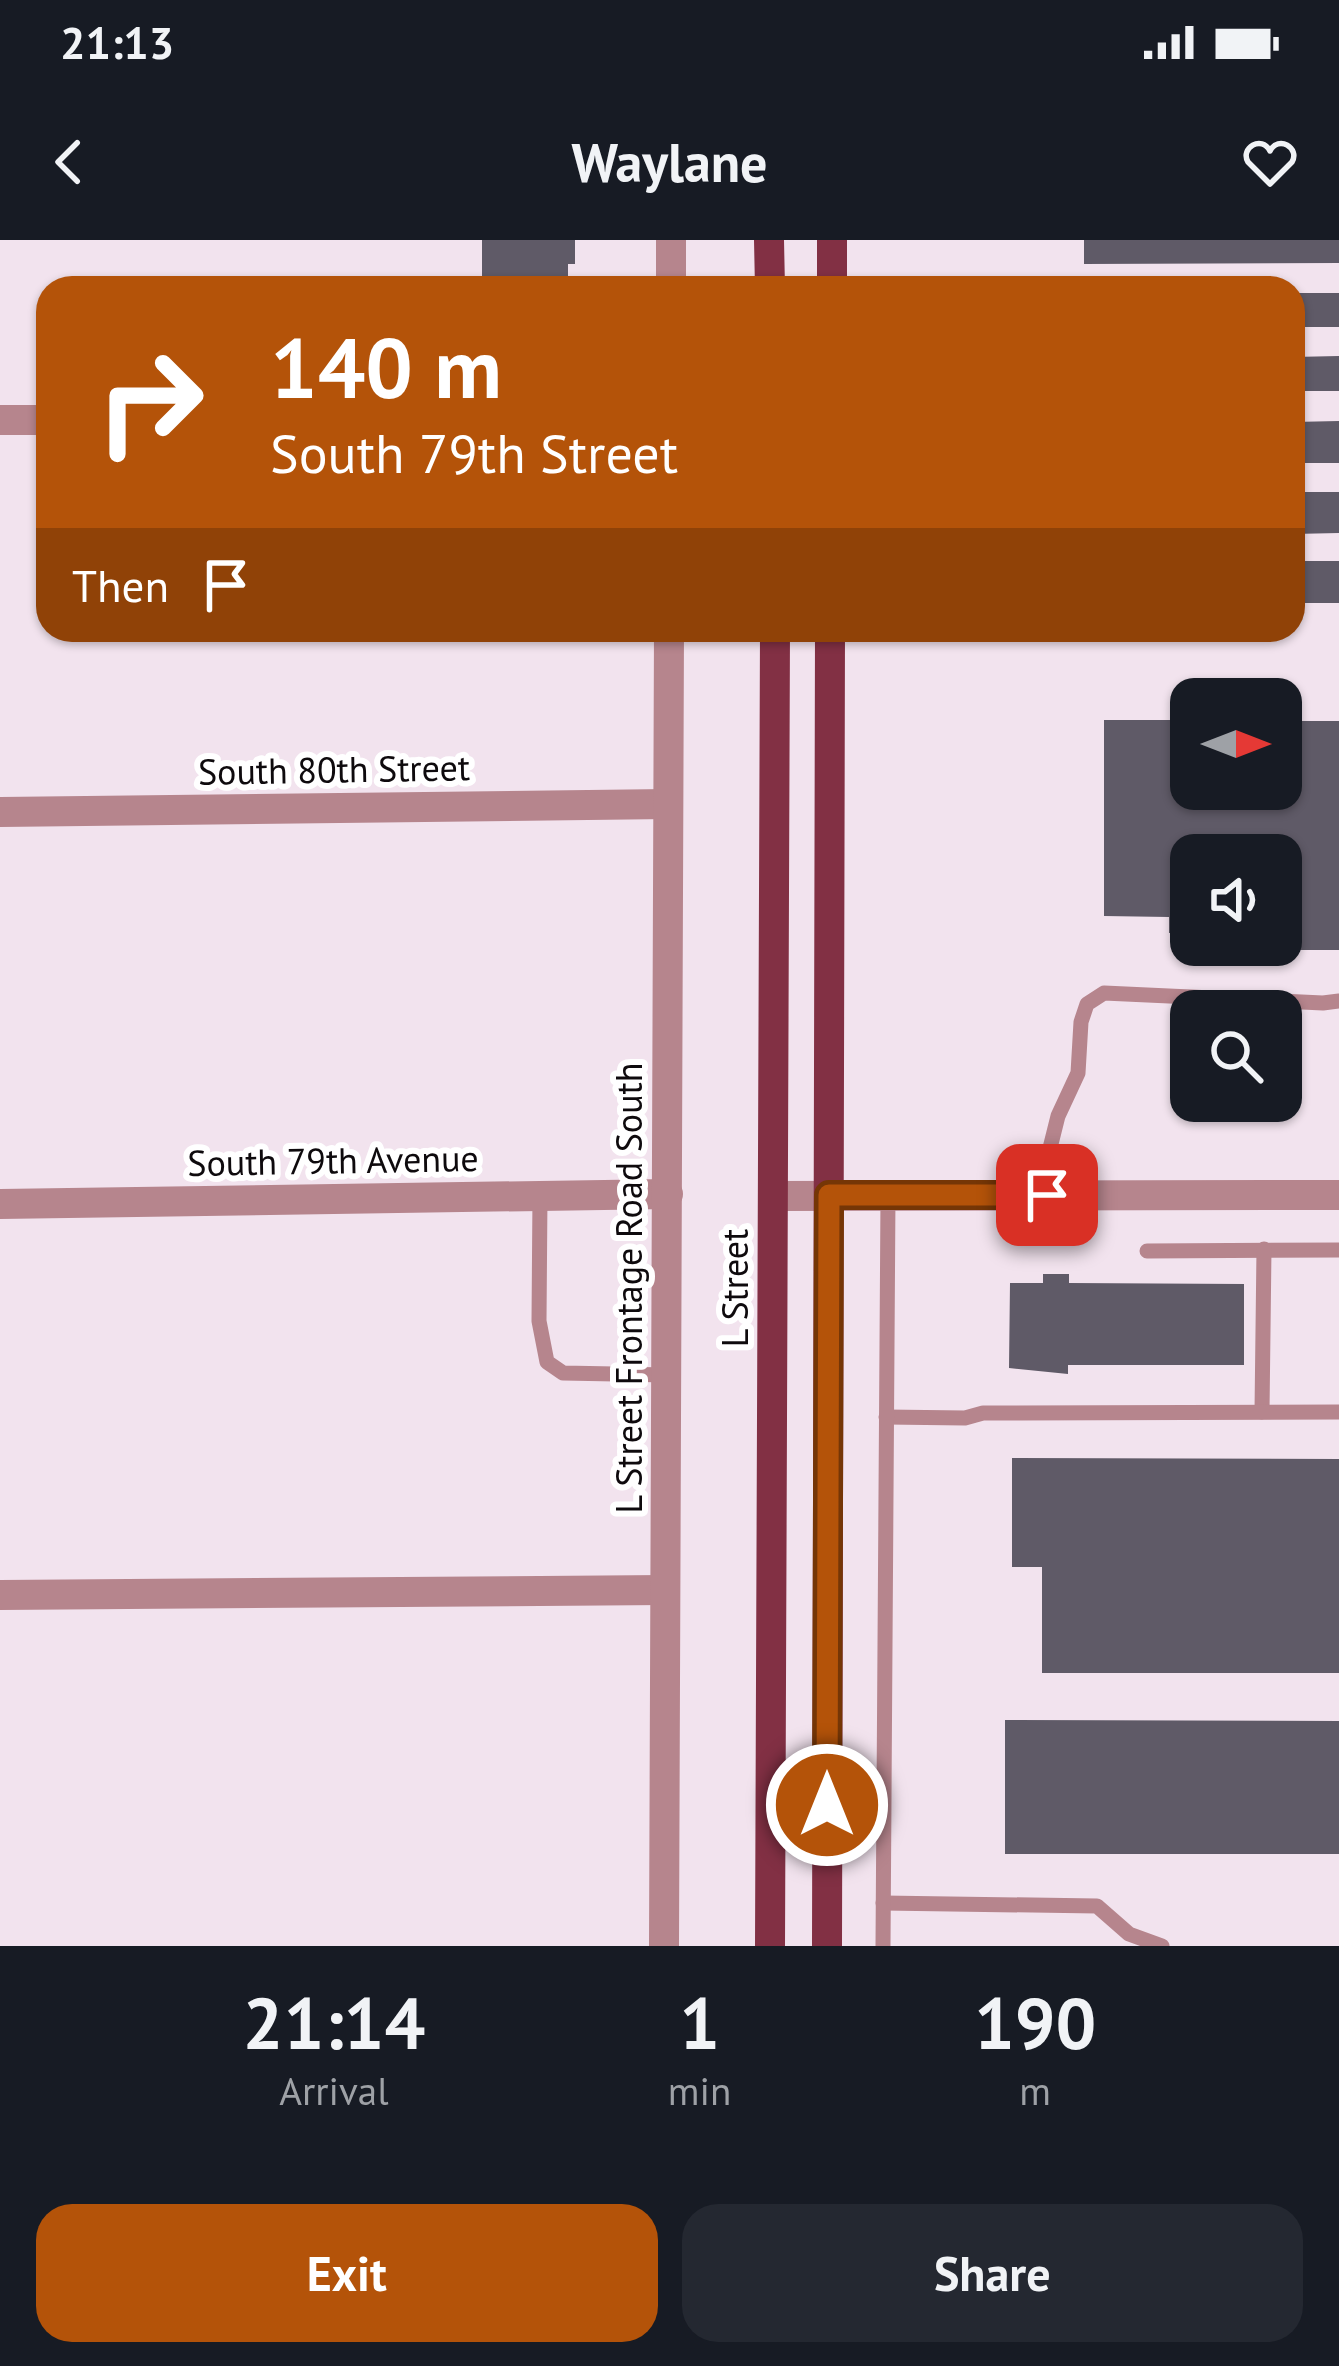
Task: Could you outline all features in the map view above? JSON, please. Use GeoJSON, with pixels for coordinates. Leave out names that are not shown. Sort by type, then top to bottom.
{"type":"FeatureCollection","features":[{"type":"Feature","properties":{"kind":"main road"},"geometry":{"type":"LineString","coordinates":[[769,240],[770,276]]}},
{"type":"Feature","properties":{"kind":"main road"},"geometry":{"type":"LineString","coordinates":[[832,240],[832,276]]}},
{"type":"Feature","properties":{"kind":"main road","name":"L Street"},"geometry":{"type":"LineString","coordinates":[[770,1946],[775,642]]}},
{"type":"Feature","properties":{"kind":"main road"},"geometry":{"type":"LineString","coordinates":[[827,1946],[830,642]]}},
{"type":"Feature","properties":{"kind":"street"},"geometry":{"type":"LineString","coordinates":[[671,240],[671,276]]}},
{"type":"Feature","properties":{"kind":"street"},"geometry":{"type":"LineString","coordinates":[[0,420],[36,420]]}},
{"type":"Feature","properties":{"kind":"street","name":"L Street Frontage Road South"},"geometry":{"type":"LineString","coordinates":[[664,1946],[669,642]]}},
{"type":"Feature","properties":{"kind":"street","name":"South 80th Street"},"geometry":{"type":"LineString","coordinates":[[0,812],[668,804]]}},
{"type":"Feature","properties":{"kind":"street","name":"South 79th Avenue"},"geometry":{"type":"LineString","coordinates":[[0,1204],[668,1194]]}},
{"type":"Feature","properties":{"kind":"street"},"geometry":{"type":"LineString","coordinates":[[773,1196],[1339,1195]]}},
{"type":"Feature","properties":{"kind":"street"},"geometry":{"type":"LineString","coordinates":[[0,1595],[665,1590]]}},
{"type":"Feature","properties":{"kind":"lane"},"geometry":{"type":"LineString","coordinates":[[1047,1195],[1049,1152],[1058,1115],[1078,1073],[1081,1022],[1087,1004],[1104,993],[1323,1004],[1339,1000]]}},
{"type":"Feature","properties":{"kind":"lane"},"geometry":{"type":"LineString","coordinates":[[540,1195],[539,1321],[547,1362],[563,1373],[667,1376]]}},
{"type":"Feature","properties":{"kind":"lane"},"geometry":{"type":"LineString","coordinates":[[883,1946],[888,1195]]}},
{"type":"Feature","properties":{"kind":"lane"},"geometry":{"type":"LineString","coordinates":[[1262,1412],[1264,1249]]}},
{"type":"Feature","properties":{"kind":"lane"},"geometry":{"type":"LineString","coordinates":[[1147,1251],[1339,1250]]}},
{"type":"Feature","properties":{"kind":"lane"},"geometry":{"type":"LineString","coordinates":[[886,1417],[1339,1412]]}},
{"type":"Feature","properties":{"kind":"lane"},"geometry":{"type":"LineString","coordinates":[[884,1903],[1097,1906],[1129,1934],[1162,1946]]}},
{"type":"Feature","properties":{"kind":"building"},"geometry":{"type":"Polygon","coordinates":[[[482,240],[575,240],[575,264],[568,264],[568,276],[482,276],[482,240]]]}},
{"type":"Feature","properties":{"kind":"building"},"geometry":{"type":"Polygon","coordinates":[[[1084,240],[1339,240],[1339,263],[1084,264],[1084,240]]]}},
{"type":"Feature","properties":{"kind":"building"},"geometry":{"type":"Polygon","coordinates":[[[1305,293],[1339,293],[1339,327],[1305,327],[1305,293]]]}},
{"type":"Feature","properties":{"kind":"building"},"geometry":{"type":"Polygon","coordinates":[[[1339,356],[1339,391],[1305,391],[1305,357],[1339,356]]]}},
{"type":"Feature","properties":{"kind":"building"},"geometry":{"type":"Polygon","coordinates":[[[1339,421],[1339,463],[1305,463],[1305,422],[1339,421]]]}},
{"type":"Feature","properties":{"kind":"building"},"geometry":{"type":"Polygon","coordinates":[[[1305,492],[1339,492],[1339,533],[1305,534],[1305,492]]]}},
{"type":"Feature","properties":{"kind":"building"},"geometry":{"type":"Polygon","coordinates":[[[1305,561],[1339,561],[1339,603],[1305,603],[1305,561]]]}},
{"type":"Feature","properties":{"kind":"building"},"geometry":{"type":"Polygon","coordinates":[[[1104,720],[1170,720],[1170,810],[1302,810],[1302,721],[1339,721],[1339,950],[1302,950],[1302,834],[1170,834],[1170,933],[1169,917],[1104,916],[1104,720]]]}},
{"type":"Feature","properties":{"kind":"building"},"geometry":{"type":"Polygon","coordinates":[[[1043,1274],[1069,1274],[1069,1283],[1244,1284],[1244,1365],[1068,1365],[1068,1374],[1009,1368],[1010,1283],[1043,1283],[1043,1274]]]}},
{"type":"Feature","properties":{"kind":"building"},"geometry":{"type":"Polygon","coordinates":[[[1012,1458],[1339,1459],[1339,1673],[1042,1673],[1042,1567],[1012,1567],[1012,1458]]]}},
{"type":"Feature","properties":{"kind":"building"},"geometry":{"type":"Polygon","coordinates":[[[1005,1720],[1339,1721],[1339,1854],[1005,1854],[1005,1720]]]}},
{"type":"Feature","properties":{"kind":"route"},"geometry":{"type":"LineString","coordinates":[[827,1805],[829,1195],[1047,1195]]}}]}
